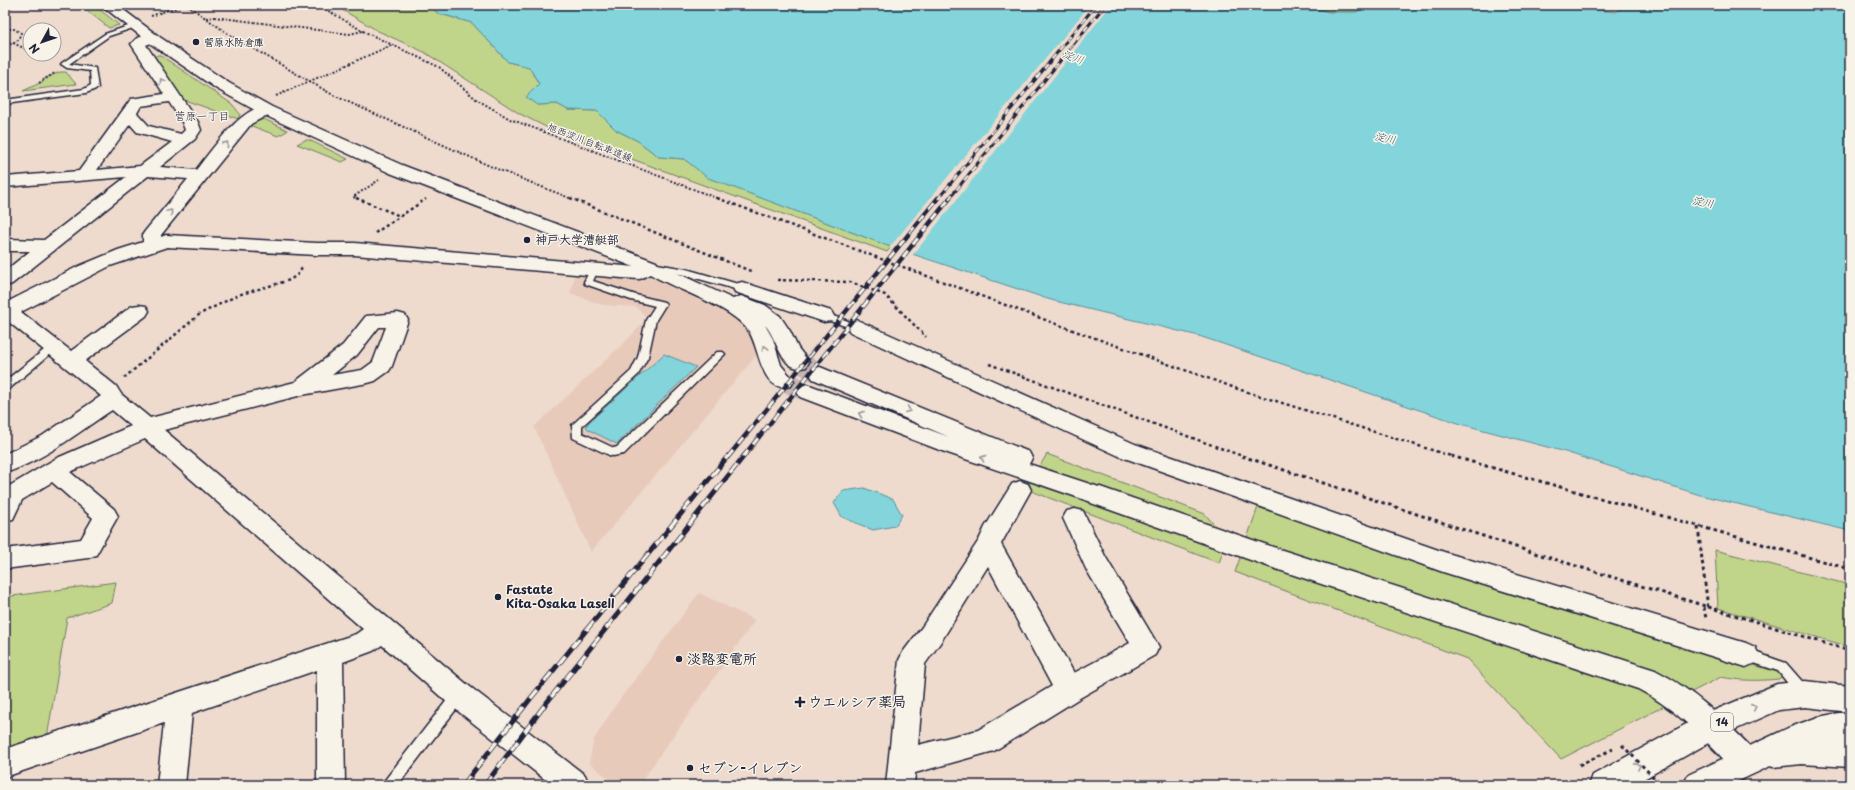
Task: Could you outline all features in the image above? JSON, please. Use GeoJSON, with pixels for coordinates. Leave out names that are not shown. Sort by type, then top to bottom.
{"type":"FeatureCollection","features":[{"type":"Feature","properties":{"kind":"street"},"geometry":{"type":"LineString","coordinates":[[108,5],[151,38],[223,86],[269,104],[396,169],[649,266],[689,279],[761,312],[774,323],[780,331],[788,352],[799,362]]}},
{"type":"Feature","properties":{"kind":"street"},"geometry":{"type":"LineString","coordinates":[[5,280],[184,140],[193,130],[190,122],[138,44],[151,38]]}},
{"type":"Feature","properties":{"kind":"street"},"geometry":{"type":"LineString","coordinates":[[85,175],[136,102],[173,97]]}},
{"type":"Feature","properties":{"kind":"street"},"geometry":{"type":"LineString","coordinates":[[152,245],[152,234],[245,121],[269,104]]}},
{"type":"Feature","properties":{"kind":"street"},"geometry":{"type":"LineString","coordinates":[[129,113],[142,130],[184,140]]}},
{"type":"Feature","properties":{"kind":"street"},"geometry":{"type":"LineString","coordinates":[[5,182],[143,171],[202,175]]}},
{"type":"Feature","properties":{"kind":"street"},"geometry":{"type":"LineString","coordinates":[[575,785],[459,695],[381,630],[147,428],[111,395],[6,311],[82,271],[166,241],[317,249],[355,249],[594,270],[640,272],[649,266]]}},
{"type":"Feature","properties":{"kind":"street"},"geometry":{"type":"LineString","coordinates":[[5,245],[47,246]]}},
{"type":"Feature","properties":{"kind":"street"},"geometry":{"type":"LineString","coordinates":[[649,266],[682,284],[731,305],[748,318],[759,331],[772,368],[784,381]]}},
{"type":"Feature","properties":{"kind":"street"},"geometry":{"type":"LineString","coordinates":[[742,288],[827,317]]}},
{"type":"Feature","properties":{"kind":"street"},"geometry":{"type":"LineString","coordinates":[[70,361],[91,348],[139,311]]}},
{"type":"Feature","properties":{"kind":"street"},"geometry":{"type":"LineString","coordinates":[[5,512],[14,494],[54,471],[162,422],[302,388],[368,376],[382,366],[398,320],[374,321],[350,350],[302,388]]}},
{"type":"Feature","properties":{"kind":"street"},"geometry":{"type":"LineString","coordinates":[[857,327],[1126,450],[1443,562],[1746,655]]}},
{"type":"Feature","properties":{"kind":"street"},"geometry":{"type":"LineString","coordinates":[[820,374],[1014,455],[1100,496]]}},
{"type":"Feature","properties":{"kind":"street"},"geometry":{"type":"LineString","coordinates":[[807,392],[877,420],[1004,466],[1100,496],[1270,557],[1644,679],[1674,694],[1750,760]]}},
{"type":"Feature","properties":{"kind":"street"},"geometry":{"type":"LineString","coordinates":[[5,464],[31,452],[63,433],[111,395]]}},
{"type":"Feature","properties":{"kind":"street"},"geometry":{"type":"LineString","coordinates":[[5,559],[88,548],[103,522],[106,516],[54,471]]}},
{"type":"Feature","properties":{"kind":"street"},"geometry":{"type":"LineString","coordinates":[[1020,490],[993,534],[989,544],[931,636],[912,660],[901,774],[984,742],[1069,690],[1146,646],[1095,562],[1075,518]]}},
{"type":"Feature","properties":{"kind":"street"},"geometry":{"type":"LineString","coordinates":[[989,544],[1069,690]]}},
{"type":"Feature","properties":{"kind":"street"},"geometry":{"type":"LineString","coordinates":[[5,763],[364,643],[381,630]]}},
{"type":"Feature","properties":{"kind":"street"},"geometry":{"type":"LineString","coordinates":[[330,655],[331,785]]}},
{"type":"Feature","properties":{"kind":"street","name":"14"},"geometry":{"type":"LineString","coordinates":[[1604,785],[1711,726],[1777,697],[1805,694],[1850,699]]}},
{"type":"Feature","properties":{"kind":"street"},"geometry":{"type":"LineString","coordinates":[[171,785],[179,706]]}},
{"type":"Feature","properties":{"kind":"street"},"geometry":{"type":"LineString","coordinates":[[1699,785],[1814,731],[1835,726],[1850,726]]}},
{"type":"Feature","properties":{"kind":"street"},"geometry":{"type":"LineString","coordinates":[[1750,760],[1784,752],[1850,754]]}},
{"type":"Feature","properties":{"kind":"lane"},"geometry":{"type":"LineString","coordinates":[[5,102],[86,91],[95,86],[93,69],[67,66],[64,64],[107,35],[134,26]]}},
{"type":"Feature","properties":{"kind":"lane"},"geometry":{"type":"LineString","coordinates":[[649,266],[686,272],[742,288]]}},
{"type":"Feature","properties":{"kind":"lane"},"geometry":{"type":"LineString","coordinates":[[594,270],[588,282],[634,298],[661,304],[651,320],[643,357],[635,373],[577,425],[577,435],[613,452],[620,451],[720,354]]}},
{"type":"Feature","properties":{"kind":"lane"},"geometry":{"type":"LineString","coordinates":[[827,317],[857,327]]}},
{"type":"Feature","properties":{"kind":"lane"},"geometry":{"type":"LineString","coordinates":[[5,386],[52,348]]}},
{"type":"Feature","properties":{"kind":"lane"},"geometry":{"type":"LineString","coordinates":[[1746,655],[1782,667],[1805,694]]}},
{"type":"Feature","properties":{"kind":"lane"},"geometry":{"type":"LineString","coordinates":[[390,785],[459,695]]}},
{"type":"Feature","properties":{"kind":"path"},"geometry":{"type":"LineString","coordinates":[[147,17],[183,5]]}},
{"type":"Feature","properties":{"kind":"path"},"geometry":{"type":"LineString","coordinates":[[186,5],[244,44],[333,95],[492,167],[759,274]]}},
{"type":"Feature","properties":{"kind":"path","name":"旭西淀川自転車道線"},"geometry":{"type":"LineString","coordinates":[[318,5],[363,30],[446,72],[476,99],[510,119],[876,258],[1241,390],[1437,452],[1850,569]]}},
{"type":"Feature","properties":{"kind":"path"},"geometry":{"type":"LineString","coordinates":[[205,18],[214,17],[349,34],[363,30]]}},
{"type":"Feature","properties":{"kind":"path"},"geometry":{"type":"LineString","coordinates":[[5,29],[14,29],[21,33],[18,40],[5,48]]}},
{"type":"Feature","properties":{"kind":"path"},"geometry":{"type":"LineString","coordinates":[[13,43],[22,47]]}},
{"type":"Feature","properties":{"kind":"path"},"geometry":{"type":"LineString","coordinates":[[269,104],[309,82],[393,45]]}},
{"type":"Feature","properties":{"kind":"path"},"geometry":{"type":"LineString","coordinates":[[33,85],[67,66]]}},
{"type":"Feature","properties":{"kind":"path"},"geometry":{"type":"LineString","coordinates":[[396,169],[353,197],[400,216]]}},
{"type":"Feature","properties":{"kind":"path"},"geometry":{"type":"LineString","coordinates":[[355,249],[364,240],[443,188]]}},
{"type":"Feature","properties":{"kind":"path"},"geometry":{"type":"LineString","coordinates":[[111,395],[200,314],[238,295],[290,280],[296,275],[317,249]]}},
{"type":"Feature","properties":{"kind":"path"},"geometry":{"type":"LineString","coordinates":[[774,280],[850,282],[885,296],[927,338]]}},
{"type":"Feature","properties":{"kind":"path"},"geometry":{"type":"LineString","coordinates":[[985,362],[1309,480],[1612,579],[1850,651]]}},
{"type":"Feature","properties":{"kind":"path"},"geometry":{"type":"LineString","coordinates":[[1698,527],[1706,608],[1705,613]]}},
{"type":"Feature","properties":{"kind":"path"},"geometry":{"type":"LineString","coordinates":[[1579,765],[1622,744],[1660,785]]}},
{"type":"Feature","properties":{"kind":"shaded area"},"geometry":{"type":"Polygon","coordinates":[[[575,275],[656,278],[734,317],[749,332],[756,356],[591,552],[534,427],[625,342],[645,321],[645,316],[636,307],[602,305],[570,293],[575,275]]]}},
{"type":"Feature","properties":{"kind":"shaded area"},"geometry":{"type":"Polygon","coordinates":[[[699,593],[755,620],[639,785],[617,785],[589,763],[594,739],[617,703],[699,593]]]}},
{"type":"Feature","properties":{"kind":"green space"},"geometry":{"type":"Polygon","coordinates":[[[80,5],[94,5],[119,25],[109,28],[80,5]]]}},
{"type":"Feature","properties":{"kind":"green space"},"geometry":{"type":"Polygon","coordinates":[[[334,5],[431,5],[437,13],[472,23],[508,62],[529,67],[539,84],[537,105],[557,104],[568,110],[597,111],[616,130],[638,141],[659,157],[684,159],[709,178],[891,247],[887,252],[552,130],[520,114],[424,52],[378,31],[334,5]]]}},
{"type":"Feature","properties":{"kind":"green space"},"geometry":{"type":"Polygon","coordinates":[[[1302,5],[1365,5],[1357,12],[1329,12],[1302,5]]]}},
{"type":"Feature","properties":{"kind":"green space"},"geometry":{"type":"Polygon","coordinates":[[[160,55],[232,104],[240,114],[238,119],[179,98],[155,57],[160,55]]]}},
{"type":"Feature","properties":{"kind":"green space"},"geometry":{"type":"Polygon","coordinates":[[[60,72],[66,72],[76,84],[23,91],[42,82],[45,78],[60,72]]]}},
{"type":"Feature","properties":{"kind":"green space"},"geometry":{"type":"Polygon","coordinates":[[[264,119],[287,131],[278,136],[249,125],[264,119]]]}},
{"type":"Feature","properties":{"kind":"green space"},"geometry":{"type":"Polygon","coordinates":[[[305,140],[309,140],[348,159],[342,162],[297,144],[305,140]]]}},
{"type":"Feature","properties":{"kind":"green space"},"geometry":{"type":"Polygon","coordinates":[[[1047,454],[1205,514],[1227,540],[1219,563],[1026,489],[1047,454]]]}},
{"type":"Feature","properties":{"kind":"green space"},"geometry":{"type":"Polygon","coordinates":[[[1258,507],[1451,574],[1784,674],[1779,679],[1764,680],[1743,680],[1721,677],[1561,759],[1467,659],[1235,572],[1258,507]]]}},
{"type":"Feature","properties":{"kind":"green space"},"geometry":{"type":"Polygon","coordinates":[[[1715,550],[1850,585],[1850,647],[1718,608],[1715,550]]]}},
{"type":"Feature","properties":{"kind":"green space"},"geometry":{"type":"Polygon","coordinates":[[[116,582],[112,603],[67,618],[47,738],[5,752],[5,597],[116,582]]]}},
{"type":"Feature","properties":{"kind":"water","name":"淀川"},"geometry":{"type":"Polygon","coordinates":[[[431,5],[1302,5],[1329,12],[1357,12],[1365,5],[1551,5],[1616,12],[1627,5],[1651,5],[1665,9],[1674,5],[1811,5],[1836,9],[1837,5],[1850,5],[1850,531],[1700,495],[1562,451],[1461,424],[1199,336],[1051,300],[891,247],[708,178],[684,159],[659,157],[638,141],[616,130],[597,111],[568,110],[557,104],[537,105],[526,97],[539,84],[529,67],[508,62],[472,23],[437,13],[431,5]]]}},
{"type":"Feature","properties":{"kind":"water"},"geometry":{"type":"Polygon","coordinates":[[[664,354],[696,367],[617,444],[586,427],[588,423],[664,354]]]}},
{"type":"Feature","properties":{"kind":"water"},"geometry":{"type":"Polygon","coordinates":[[[864,488],[893,499],[902,515],[895,526],[873,530],[842,517],[834,503],[843,491],[864,488]]]}},
{"type":"Feature","properties":{"kind":"pier"},"geometry":{"type":"Polygon","coordinates":[[[1090,5],[1111,5],[912,256],[889,248],[1090,5]]]}},
{"type":"Feature","properties":{"kind":"tunnel"},"geometry":{"type":"LineString","coordinates":[[799,362],[820,374]]}},
{"type":"Feature","properties":{"kind":"tunnel"},"geometry":{"type":"LineString","coordinates":[[784,381],[807,392]]}},
{"type":"Feature","properties":{"kind":"railway"},"geometry":{"type":"LineString","coordinates":[[938,199],[1096,5]]}},
{"type":"Feature","properties":{"kind":"railway"},"geometry":{"type":"LineString","coordinates":[[949,199],[1105,5]]}},
{"type":"Feature","properties":{"kind":"railway"},"geometry":{"type":"LineString","coordinates":[[728,457],[938,198]]}},
{"type":"Feature","properties":{"kind":"railway"},"geometry":{"type":"LineString","coordinates":[[743,457],[950,198]]}},
{"type":"Feature","properties":{"kind":"railway"},"geometry":{"type":"LineString","coordinates":[[463,785],[531,698],[728,456]]}},
{"type":"Feature","properties":{"kind":"railway"},"geometry":{"type":"LineString","coordinates":[[485,785],[544,706],[744,456]]}},
{"type":"Feature","properties":{"kind":"place","name":"菅原水防倉庫"},"geometry":{"type":"Point","coordinates":[196,42]}},
{"type":"Feature","properties":{"kind":"place","name":"神戸大学漕艇部"},"geometry":{"type":"Point","coordinates":[527,240]}},
{"type":"Feature","properties":{"kind":"place","name":"Fastate Kita-Osaka Lasell"},"geometry":{"type":"Point","coordinates":[498,597]}},
{"type":"Feature","properties":{"kind":"place","name":"淡路変電所"},"geometry":{"type":"Point","coordinates":[679,659]}},
{"type":"Feature","properties":{"kind":"place","name":"ウエルシア薬局"},"geometry":{"type":"Point","coordinates":[800,702]}},
{"type":"Feature","properties":{"kind":"place","name":"セブン-イレブン"},"geometry":{"type":"Point","coordinates":[690,768]}},
{"type":"Feature","properties":{"kind":"district","name":"菅原一丁目"},"geometry":{"type":"Point","coordinates":[202,116]}}]}
